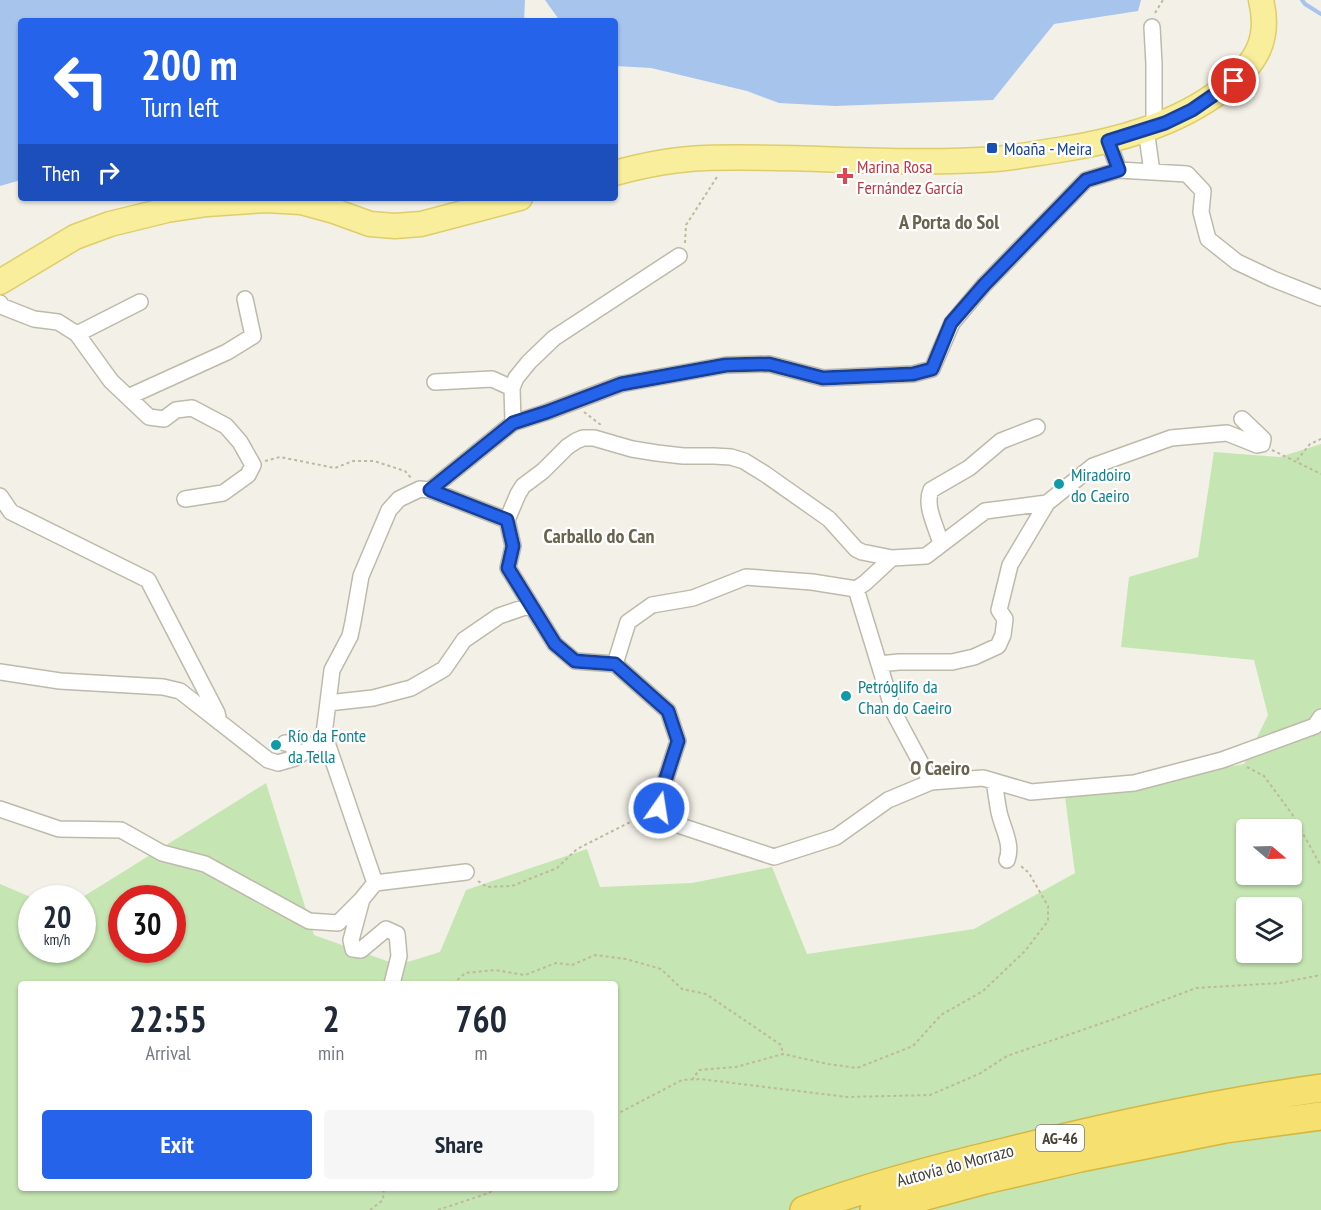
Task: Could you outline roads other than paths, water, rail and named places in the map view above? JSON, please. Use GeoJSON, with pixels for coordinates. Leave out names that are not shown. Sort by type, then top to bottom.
{"type":"FeatureCollection","features":[{"type":"Feature","properties":{"kind":"highway","name":"Autovía do Morrazo"},"geometry":{"type":"LineString","coordinates":[[804,1210],[903,1178],[1063,1137],[1171,1114],[1321,1088]]}},
{"type":"Feature","properties":{"kind":"highway","name":"Autovía do Morrazo"},"geometry":{"type":"LineString","coordinates":[[874,1210],[985,1180],[1080,1158],[1225,1129],[1321,1116]]}},
{"type":"Feature","properties":{"kind":"main road"},"geometry":{"type":"LineString","coordinates":[[618,172],[660,162],[702,158],[996,159],[1097,144],[1150,128],[1192,110],[1234,81],[1250,65],[1262,39],[1265,20],[1261,0]]}},
{"type":"Feature","properties":{"kind":"main road"},"geometry":{"type":"LineString","coordinates":[[0,282],[75,237],[110,224],[187,207],[251,201]]}},
{"type":"Feature","properties":{"kind":"main road"},"geometry":{"type":"LineString","coordinates":[[284,201],[301,202],[334,210],[370,224],[395,226],[421,224],[509,201]]}},
{"type":"Feature","properties":{"kind":"street"},"geometry":{"type":"LineString","coordinates":[[1152,27],[1154,64],[1150,128],[1152,172]]}},
{"type":"Feature","properties":{"kind":"street"},"geometry":{"type":"LineString","coordinates":[[1108,141],[1119,170]]}},
{"type":"Feature","properties":{"kind":"street"},"geometry":{"type":"LineString","coordinates":[[375,883],[324,734],[332,670],[350,636],[361,576],[389,510],[399,499],[425,490],[513,423],[621,384],[726,365],[769,364],[823,378],[913,374],[932,369],[951,323],[984,285],[1086,180],[1119,170],[1187,174],[1203,191],[1201,212],[1208,239],[1237,262],[1321,298]]}},
{"type":"Feature","properties":{"kind":"street"},"geometry":{"type":"LineString","coordinates":[[513,423],[512,388],[516,378],[529,362],[554,338],[679,256]]}},
{"type":"Feature","properties":{"kind":"street"},"geometry":{"type":"LineString","coordinates":[[128,397],[227,352],[254,336],[245,299]]}},
{"type":"Feature","properties":{"kind":"street"},"geometry":{"type":"LineString","coordinates":[[77,334],[140,302]]}},
{"type":"Feature","properties":{"kind":"street"},"geometry":{"type":"LineString","coordinates":[[0,303],[1,306],[34,319],[58,322],[77,334],[111,381],[149,417],[164,418],[176,410],[192,408],[226,426],[240,442],[253,465],[248,474],[224,494],[185,499]]}},
{"type":"Feature","properties":{"kind":"street"},"geometry":{"type":"LineString","coordinates":[[435,382],[492,379],[512,388]]}},
{"type":"Feature","properties":{"kind":"street"},"geometry":{"type":"LineString","coordinates":[[879,664],[952,662],[974,657],[998,646],[1003,635],[1005,619],[999,609],[1010,565],[1047,503],[1093,466],[1171,438],[1227,433],[1257,445],[1262,444],[1263,439],[1242,419]]}},
{"type":"Feature","properties":{"kind":"street"},"geometry":{"type":"LineString","coordinates":[[941,544],[930,508],[929,496],[932,490],[969,468],[1001,441],[1037,427]]}},
{"type":"Feature","properties":{"kind":"street"},"geometry":{"type":"LineString","coordinates":[[1047,503],[985,511],[926,556],[892,558],[856,549],[829,519],[744,461],[731,457],[657,453],[594,438],[583,438],[567,447],[543,471],[523,486],[518,494],[507,520],[513,546],[508,568],[555,644],[575,661],[615,664],[668,711],[678,741],[659,808],[669,822],[774,857],[836,837],[888,800],[931,782],[983,778],[1031,792],[1134,783],[1222,760],[1315,726],[1321,717]]}},
{"type":"Feature","properties":{"kind":"street"},"geometry":{"type":"LineString","coordinates":[[425,490],[507,520]]}},
{"type":"Feature","properties":{"kind":"street"},"geometry":{"type":"LineString","coordinates":[[0,496],[11,512],[148,580],[217,713],[219,722]]}},
{"type":"Feature","properties":{"kind":"street"},"geometry":{"type":"LineString","coordinates":[[615,664],[628,622],[652,605],[693,598],[746,577],[812,582],[856,589],[892,558]]}},
{"type":"Feature","properties":{"kind":"street"},"geometry":{"type":"LineString","coordinates":[[856,589],[894,713],[931,782]]}},
{"type":"Feature","properties":{"kind":"street"},"geometry":{"type":"LineString","coordinates":[[328,703],[373,698],[411,688],[444,669],[464,639],[499,616],[531,605]]}},
{"type":"Feature","properties":{"kind":"street"},"geometry":{"type":"LineString","coordinates":[[0,672],[60,681],[163,687],[180,692],[268,760],[278,763],[295,759],[312,747],[324,734]]}},
{"type":"Feature","properties":{"kind":"street"},"geometry":{"type":"LineString","coordinates":[[285,743],[292,744],[295,759]]}},
{"type":"Feature","properties":{"kind":"street"},"geometry":{"type":"LineString","coordinates":[[994,782],[999,813],[1007,837],[1008,858]]}},
{"type":"Feature","properties":{"kind":"street"},"geometry":{"type":"LineString","coordinates":[[0,809],[59,829],[121,830],[162,853],[205,864],[309,921],[338,923],[375,883],[466,872]]}},
{"type":"Feature","properties":{"kind":"street"},"geometry":{"type":"LineString","coordinates":[[362,899],[351,940],[353,948],[361,950],[386,929],[397,934],[399,956],[393,981]]}},
{"type":"Feature","properties":{"kind":"water"},"geometry":{"type":"Polygon","coordinates":[[[0,0],[525,0],[524,18],[18,18],[18,181],[0,186],[0,0]]]}},
{"type":"Feature","properties":{"kind":"water"},"geometry":{"type":"Polygon","coordinates":[[[545,0],[1141,0],[1138,11],[1054,24],[993,100],[835,106],[779,103],[747,91],[651,68],[618,66],[618,18],[558,18],[545,0]]]}},
{"type":"Feature","properties":{"kind":"waterway"},"geometry":{"type":"LineString","coordinates":[[1302,0],[1321,14]]}},
{"type":"Feature","properties":{"kind":"place","name":"Moaña - Meira"},"geometry":{"type":"Point","coordinates":[992,148]}},
{"type":"Feature","properties":{"kind":"place","name":"Marina Rosa Fernández García"},"geometry":{"type":"Point","coordinates":[845,176]}},
{"type":"Feature","properties":{"kind":"place","name":"Miradoiro do Caeiro"},"geometry":{"type":"Point","coordinates":[1059,484]}},
{"type":"Feature","properties":{"kind":"place","name":"Petróglifo da Chan do Caeiro"},"geometry":{"type":"Point","coordinates":[846,696]}},
{"type":"Feature","properties":{"kind":"place","name":"Río da Fonte da Tella"},"geometry":{"type":"Point","coordinates":[276,745]}},
{"type":"Feature","properties":{"kind":"district","name":"A Porta do Sol"},"geometry":{"type":"Point","coordinates":[949,222]}},
{"type":"Feature","properties":{"kind":"district","name":"Carballo do Can"},"geometry":{"type":"Point","coordinates":[599,536]}},
{"type":"Feature","properties":{"kind":"district","name":"O Caeiro"},"geometry":{"type":"Point","coordinates":[940,768]}}]}
